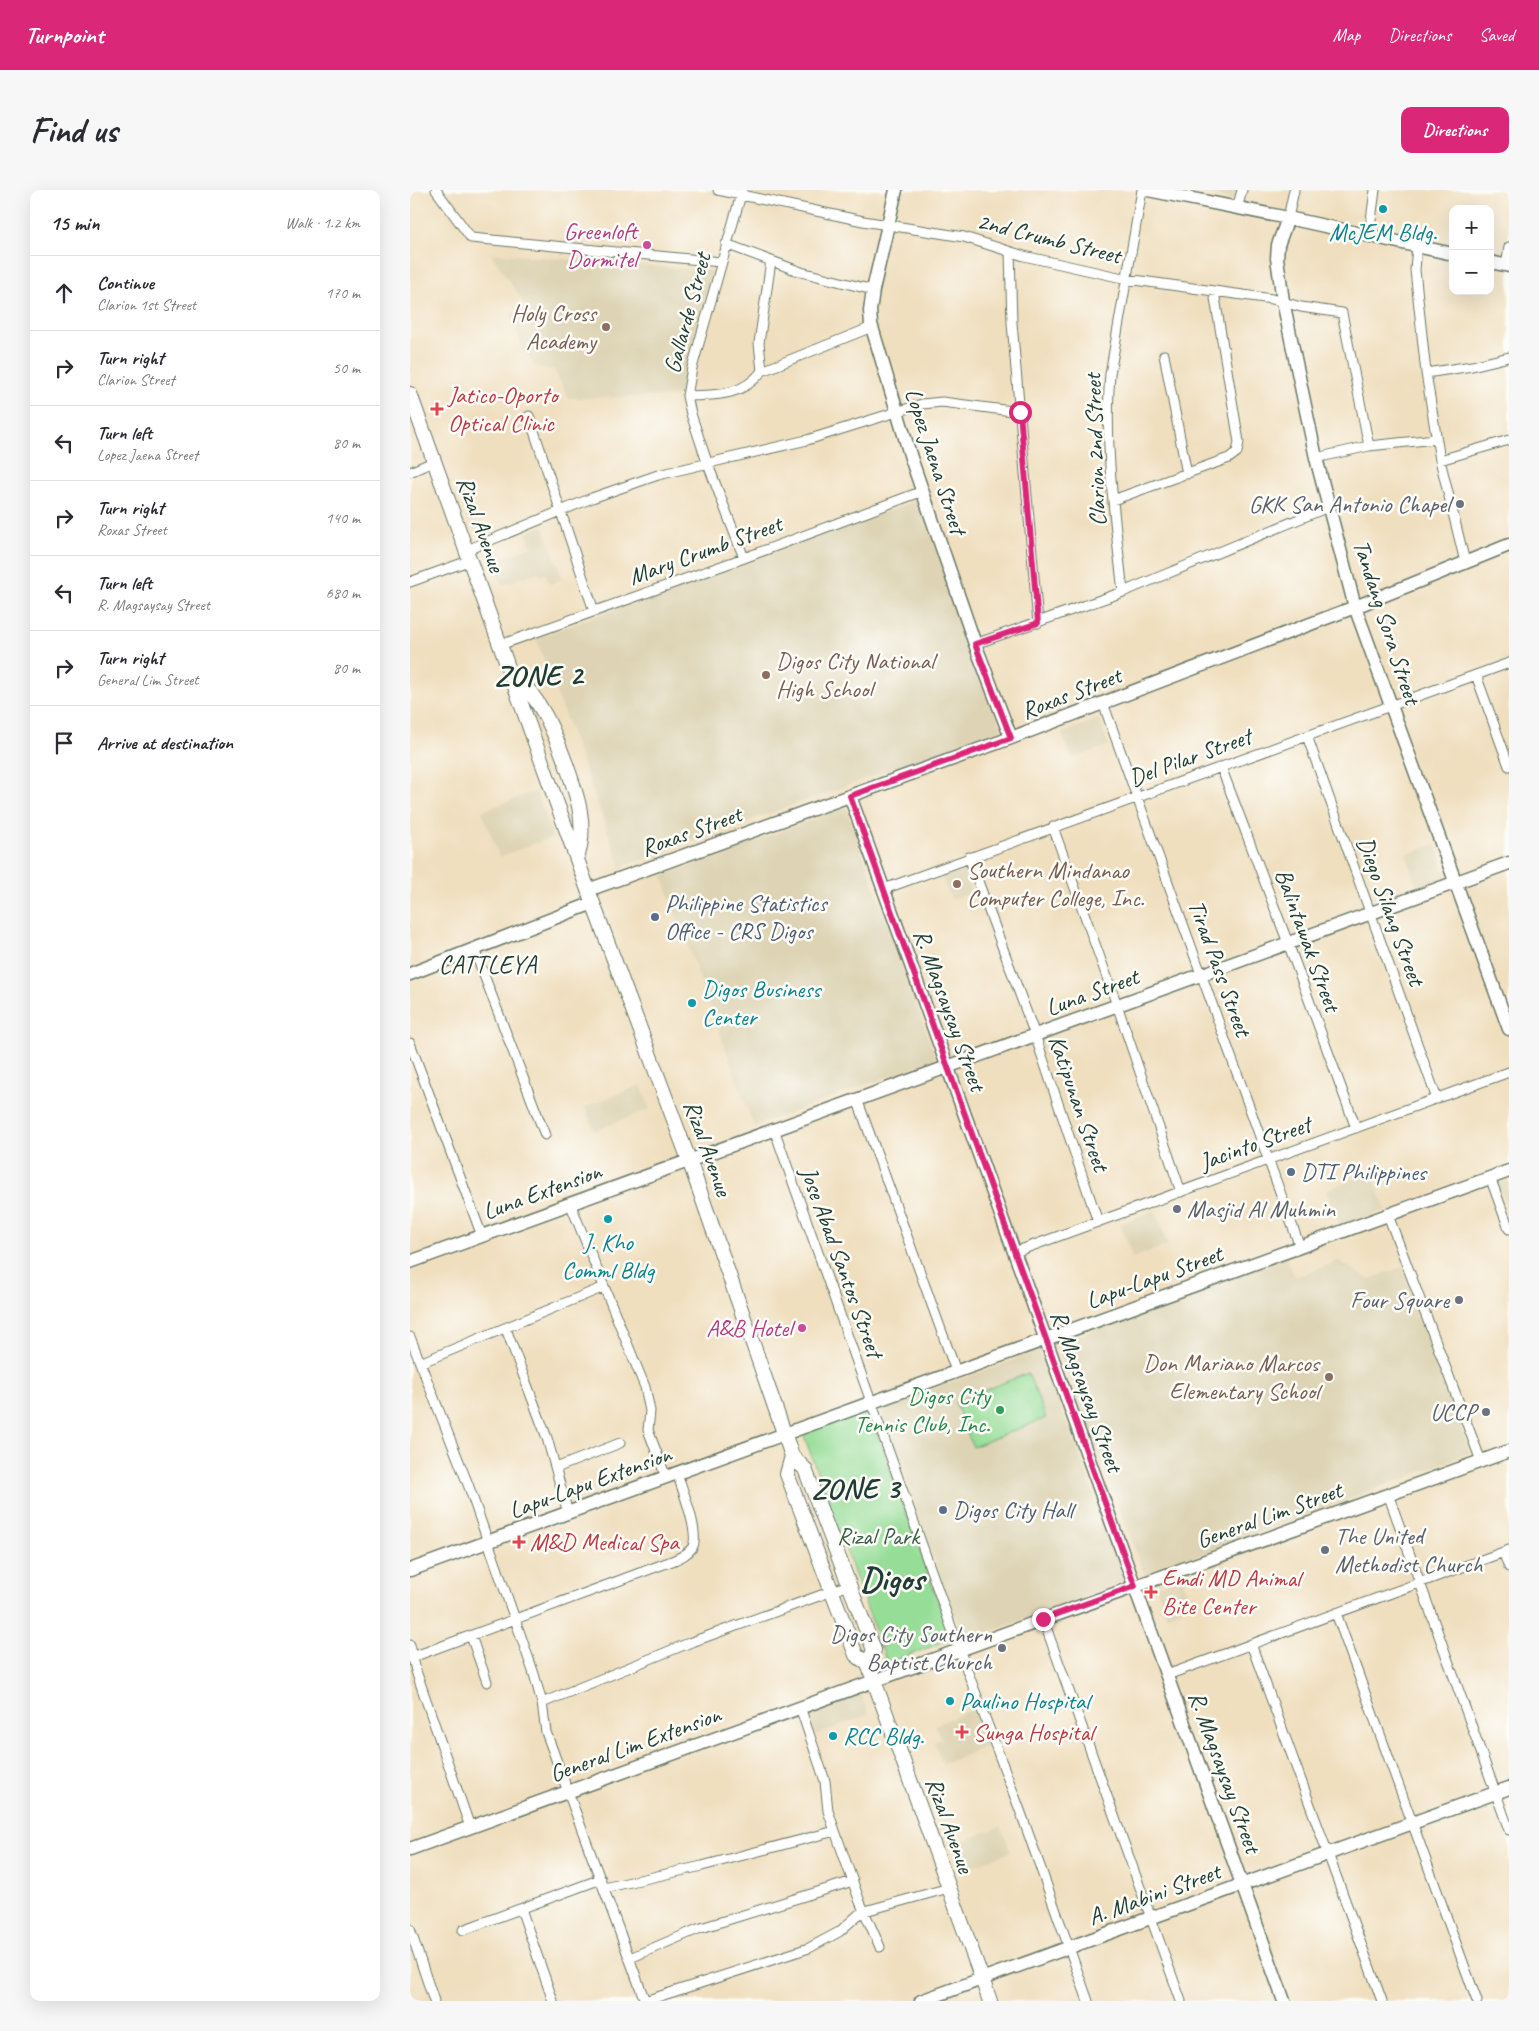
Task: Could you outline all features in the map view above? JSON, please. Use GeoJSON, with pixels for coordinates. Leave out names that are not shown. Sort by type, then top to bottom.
{"type":"FeatureCollection","features":[{"type":"Feature","properties":{"kind":"main road","name":"Rizal Avenue"},"geometry":{"type":"LineString","coordinates":[[410,394],[577,858],[689,1160],[792,1456],[805,1469],[874,1650],[868,1664]]}},
{"type":"Feature","properties":{"kind":"main road","name":"Rizal Avenue"},"geometry":{"type":"LineString","coordinates":[[509,670],[533,694],[555,735],[580,810],[582,836],[577,858]]}},
{"type":"Feature","properties":{"kind":"main road","name":"Rizal Avenue"},"geometry":{"type":"LineString","coordinates":[[792,1456],[787,1474],[856,1655],[868,1664],[990,2001]]}},
{"type":"Feature","properties":{"kind":"main road"},"geometry":{"type":"LineString","coordinates":[[820,1562],[837,1555]]}},
{"type":"Feature","properties":{"kind":"street"},"geometry":{"type":"LineString","coordinates":[[436,190],[471,238],[721,262]]}},
{"type":"Feature","properties":{"kind":"street","name":"2nd Crumb Street"},"geometry":{"type":"LineString","coordinates":[[718,190],[741,192],[863,221],[964,237],[1010,252],[1127,279],[1283,302],[1342,314],[1369,446]]}},
{"type":"Feature","properties":{"kind":"street","name":"Lopez Jaena Street"},"geometry":{"type":"LineString","coordinates":[[896,190],[870,311],[872,327],[923,491],[975,644],[1011,738]]}},
{"type":"Feature","properties":{"kind":"street","name":"Clarion 2nd Street"},"geometry":{"type":"LineString","coordinates":[[1123,592],[1113,500],[1108,394],[1142,190]]}},
{"type":"Feature","properties":{"kind":"street"},"geometry":{"type":"LineString","coordinates":[[1148,190],[1449,253]]}},
{"type":"Feature","properties":{"kind":"street"},"geometry":{"type":"LineString","coordinates":[[1237,209],[1242,190]]}},
{"type":"Feature","properties":{"kind":"street"},"geometry":{"type":"LineString","coordinates":[[1288,218],[1294,190]]}},
{"type":"Feature","properties":{"kind":"street"},"geometry":{"type":"LineString","coordinates":[[1369,236],[1375,190]]}},
{"type":"Feature","properties":{"kind":"street","name":"Gallarde Street"},"geometry":{"type":"LineString","coordinates":[[741,192],[692,368],[687,396],[707,462],[744,558]]}},
{"type":"Feature","properties":{"kind":"street","name":"Tandang Sora Street"},"geometry":{"type":"LineString","coordinates":[[1288,218],[1278,245],[1276,258],[1283,302],[1316,458],[1355,607],[1509,1028]]}},
{"type":"Feature","properties":{"kind":"street"},"geometry":{"type":"LineString","coordinates":[[726,244],[817,276],[874,290]]}},
{"type":"Feature","properties":{"kind":"street"},"geometry":{"type":"LineString","coordinates":[[1417,246],[1415,270],[1426,373],[1440,460],[1464,562]]}},
{"type":"Feature","properties":{"kind":"street"},"geometry":{"type":"LineString","coordinates":[[1494,263],[1508,266],[1509,247]]}},
{"type":"Feature","properties":{"kind":"street"},"geometry":{"type":"LineString","coordinates":[[1010,252],[1012,323],[1038,623]]}},
{"type":"Feature","properties":{"kind":"street"},"geometry":{"type":"LineString","coordinates":[[762,371],[759,343],[770,261]]}},
{"type":"Feature","properties":{"kind":"street"},"geometry":{"type":"LineString","coordinates":[[1113,500],[1234,455],[1240,445],[1214,292]]}},
{"type":"Feature","properties":{"kind":"street"},"geometry":{"type":"LineString","coordinates":[[687,396],[718,395],[739,391],[752,382],[762,371],[872,327]]}},
{"type":"Feature","properties":{"kind":"street"},"geometry":{"type":"LineString","coordinates":[[1164,355],[1187,474]]}},
{"type":"Feature","properties":{"kind":"street"},"geometry":{"type":"LineString","coordinates":[[1426,373],[1472,366],[1509,357]]}},
{"type":"Feature","properties":{"kind":"street"},"geometry":{"type":"LineString","coordinates":[[410,582],[561,511],[658,475],[807,440],[850,428],[898,411],[934,402],[1020,412]]}},
{"type":"Feature","properties":{"kind":"street"},"geometry":{"type":"LineString","coordinates":[[530,416],[594,611]]}},
{"type":"Feature","properties":{"kind":"street"},"geometry":{"type":"LineString","coordinates":[[1316,458],[1369,446],[1436,439]]}},
{"type":"Feature","properties":{"kind":"street"},"geometry":{"type":"LineString","coordinates":[[1440,460],[1509,440]]}},
{"type":"Feature","properties":{"kind":"street"},"geometry":{"type":"LineString","coordinates":[[410,472],[435,462]]}},
{"type":"Feature","properties":{"kind":"street","name":"Mary Crumb Street"},"geometry":{"type":"LineString","coordinates":[[500,645],[744,558],[923,491]]}},
{"type":"Feature","properties":{"kind":"street"},"geometry":{"type":"LineString","coordinates":[[975,644],[1123,592],[1328,507]]}},
{"type":"Feature","properties":{"kind":"street","name":"Roxas Street"},"geometry":{"type":"LineString","coordinates":[[410,974],[474,949],[591,896],[850,796],[1011,738],[1355,607],[1509,545]]}},
{"type":"Feature","properties":{"kind":"street","name":"Del Pilar Street"},"geometry":{"type":"LineString","coordinates":[[884,889],[1509,663]]}},
{"type":"Feature","properties":{"kind":"street"},"geometry":{"type":"LineString","coordinates":[[1476,675],[1509,766]]}},
{"type":"Feature","properties":{"kind":"street","name":"Tirad Pass Street"},"geometry":{"type":"LineString","coordinates":[[1103,703],[1300,1247]]}},
{"type":"Feature","properties":{"kind":"street","name":"Diego Silang Street"},"geometry":{"type":"LineString","coordinates":[[1306,736],[1437,1099]]}},
{"type":"Feature","properties":{"kind":"street","name":"Balintawak Street"},"geometry":{"type":"LineString","coordinates":[[1221,767],[1356,1128]]}},
{"type":"Feature","properties":{"kind":"street","name":"R. Magsaysay Street"},"geometry":{"type":"LineString","coordinates":[[850,796],[1284,2001]]}},
{"type":"Feature","properties":{"kind":"street"},"geometry":{"type":"LineString","coordinates":[[1053,827],[1181,1192]]}},
{"type":"Feature","properties":{"kind":"street","name":"Katipunan Street"},"geometry":{"type":"LineString","coordinates":[[969,857],[1035,1035],[1098,1222]]}},
{"type":"Feature","properties":{"kind":"street","name":"Luna Street"},"geometry":{"type":"LineString","coordinates":[[689,1160],[1509,863]]}},
{"type":"Feature","properties":{"kind":"street"},"geometry":{"type":"LineString","coordinates":[[474,949],[545,1135]]}},
{"type":"Feature","properties":{"kind":"street"},"geometry":{"type":"LineString","coordinates":[[410,1043],[482,1236]]}},
{"type":"Feature","properties":{"kind":"street","name":"Jacinto Street"},"geometry":{"type":"LineString","coordinates":[[1014,1252],[1509,1072]]}},
{"type":"Feature","properties":{"kind":"street"},"geometry":{"type":"LineString","coordinates":[[857,1099],[956,1371]]}},
{"type":"Feature","properties":{"kind":"street","name":"Jose Abad Santos Street"},"geometry":{"type":"LineString","coordinates":[[774,1129],[959,1649],[1070,1947],[1088,2001]]}},
{"type":"Feature","properties":{"kind":"street","name":"Luna Extension"},"geometry":{"type":"LineString","coordinates":[[410,1262],[689,1160]]}},
{"type":"Feature","properties":{"kind":"street","name":"Lapu-Lapu Street"},"geometry":{"type":"LineString","coordinates":[[785,1434],[1509,1170]]}},
{"type":"Feature","properties":{"kind":"street"},"geometry":{"type":"LineString","coordinates":[[1490,1177],[1509,1229]]}},
{"type":"Feature","properties":{"kind":"street"},"geometry":{"type":"LineString","coordinates":[[412,1657],[672,1561],[692,1548],[695,1537],[686,1501],[648,1430],[650,1411],[647,1392],[570,1203]]}},
{"type":"Feature","properties":{"kind":"street"},"geometry":{"type":"LineString","coordinates":[[1388,1215],[1481,1461]]}},
{"type":"Feature","properties":{"kind":"street"},"geometry":{"type":"LineString","coordinates":[[420,1362],[506,1329],[604,1287]]}},
{"type":"Feature","properties":{"kind":"street"},"geometry":{"type":"LineString","coordinates":[[506,1329],[556,1468],[568,1513]]}},
{"type":"Feature","properties":{"kind":"street"},"geometry":{"type":"LineString","coordinates":[[410,1337],[516,1620],[542,1703],[546,1732],[645,2001],[809,1948],[839,1932],[865,1911],[949,1888]]}},
{"type":"Feature","properties":{"kind":"street","name":"Lapu-Lapu Extension"},"geometry":{"type":"LineString","coordinates":[[410,1570],[785,1434]]}},
{"type":"Feature","properties":{"kind":"street"},"geometry":{"type":"LineString","coordinates":[[556,1468],[620,1443]]}},
{"type":"Feature","properties":{"kind":"street","name":"General Lim Street"},"geometry":{"type":"LineString","coordinates":[[874,1680],[1509,1450]]}},
{"type":"Feature","properties":{"kind":"street"},"geometry":{"type":"LineString","coordinates":[[1388,1494],[1509,1830]]}},
{"type":"Feature","properties":{"kind":"street"},"geometry":{"type":"LineString","coordinates":[[1167,1675],[1506,1551],[1509,1568]]}},
{"type":"Feature","properties":{"kind":"street"},"geometry":{"type":"LineString","coordinates":[[542,1703],[697,1640],[849,1585]]}},
{"type":"Feature","properties":{"kind":"street"},"geometry":{"type":"LineString","coordinates":[[1336,1613],[1477,2001]]}},
{"type":"Feature","properties":{"kind":"street"},"geometry":{"type":"LineString","coordinates":[[1043,1619],[1181,2001]]}},
{"type":"Feature","properties":{"kind":"street"},"geometry":{"type":"LineString","coordinates":[[471,1636],[486,1682]]}},
{"type":"Feature","properties":{"kind":"street"},"geometry":{"type":"LineString","coordinates":[[1250,1644],[1382,2001]]}},
{"type":"Feature","properties":{"kind":"street"},"geometry":{"type":"LineString","coordinates":[[410,1645],[412,1657],[470,1827]]}},
{"type":"Feature","properties":{"kind":"street","name":"General Lim Extension"},"geometry":{"type":"LineString","coordinates":[[410,1849],[874,1680]]}},
{"type":"Feature","properties":{"kind":"street"},"geometry":{"type":"LineString","coordinates":[[800,1707],[825,1781],[828,1811],[853,1881],[880,1947]]}},
{"type":"Feature","properties":{"kind":"street","name":"A. Mabini Street"},"geometry":{"type":"LineString","coordinates":[[921,2001],[1509,1788]]}},
{"type":"Feature","properties":{"kind":"street"},"geometry":{"type":"LineString","coordinates":[[463,1930],[520,1909],[602,1884],[710,1864],[835,1831]]}},
{"type":"Feature","properties":{"kind":"street"},"geometry":{"type":"LineString","coordinates":[[630,1958],[698,1929],[853,1881]]}},
{"type":"Feature","properties":{"kind":"street"},"geometry":{"type":"LineString","coordinates":[[520,1909],[553,2001]]}},
{"type":"Feature","properties":{"kind":"street"},"geometry":{"type":"LineString","coordinates":[[410,1929],[434,2001]]}},
{"type":"Feature","properties":{"kind":"shaded area"},"geometry":{"type":"Polygon","coordinates":[[[1218,190],[1238,190],[1235,201],[1217,196],[1218,190]]]}},
{"type":"Feature","properties":{"kind":"shaded area","name":"Holy Cross Academy"},"geometry":{"type":"Polygon","coordinates":[[[490,253],[712,271],[679,396],[569,398],[554,370],[535,366],[522,348],[511,314],[528,309],[490,253]]]}},
{"type":"Feature","properties":{"kind":"shaded area","name":"Digos City National High School"},"geometry":{"type":"Polygon","coordinates":[[[919,500],[1002,730],[621,867],[536,638],[919,500]]]}},
{"type":"Feature","properties":{"kind":"shaded area"},"geometry":{"type":"Polygon","coordinates":[[[543,526],[563,579],[550,584],[546,574],[540,576],[538,572],[502,585],[493,562],[532,547],[526,533],[543,526]]]}},
{"type":"Feature","properties":{"kind":"shaded area"},"geometry":{"type":"Polygon","coordinates":[[[1099,719],[1109,745],[1072,759],[1062,733],[1099,719]]]}},
{"type":"Feature","properties":{"kind":"shaded area"},"geometry":{"type":"Polygon","coordinates":[[[536,791],[553,837],[499,857],[482,811],[536,791]]]}},
{"type":"Feature","properties":{"kind":"shaded area"},"geometry":{"type":"Polygon","coordinates":[[[846,807],[936,1059],[754,1126],[662,876],[846,807]]]}},
{"type":"Feature","properties":{"kind":"shaded area"},"geometry":{"type":"Polygon","coordinates":[[[1435,844],[1447,879],[1418,889],[1406,854],[1435,844]]]}},
{"type":"Feature","properties":{"kind":"shaded area","name":"Southern Mindanao Computer College, Inc."},"geometry":{"type":"Polygon","coordinates":[[[963,867],[972,892],[951,900],[941,876],[963,867]]]}},
{"type":"Feature","properties":{"kind":"shaded area"},"geometry":{"type":"Polygon","coordinates":[[[641,1085],[650,1109],[594,1131],[585,1107],[641,1085]]]}},
{"type":"Feature","properties":{"kind":"shaded area"},"geometry":{"type":"Polygon","coordinates":[[[1372,1172],[1386,1210],[1340,1227],[1326,1190],[1372,1172]]]}},
{"type":"Feature","properties":{"kind":"shaded area"},"geometry":{"type":"Polygon","coordinates":[[[1509,1179],[1509,1213],[1498,1183],[1509,1179]]]}},
{"type":"Feature","properties":{"kind":"shaded area"},"geometry":{"type":"Polygon","coordinates":[[[1155,1211],[1168,1245],[1133,1258],[1120,1224],[1155,1211]]]}},
{"type":"Feature","properties":{"kind":"shaded area"},"geometry":{"type":"Polygon","coordinates":[[[1286,1257],[1295,1277],[1339,1261],[1369,1279],[1402,1267],[1470,1453],[1145,1576],[1056,1344],[1286,1257]]]}},
{"type":"Feature","properties":{"kind":"shaded area"},"geometry":{"type":"Polygon","coordinates":[[[1039,1351],[1126,1577],[1123,1584],[964,1641],[880,1408],[1039,1351]]]}},
{"type":"Feature","properties":{"kind":"shaded area"},"geometry":{"type":"Polygon","coordinates":[[[1182,1577],[1192,1605],[1167,1615],[1156,1587],[1182,1577]]]}},
{"type":"Feature","properties":{"kind":"shaded area"},"geometry":{"type":"Polygon","coordinates":[[[861,1694],[869,1714],[815,1735],[807,1715],[861,1694]]]}},
{"type":"Feature","properties":{"kind":"shaded area","name":"Sunga Hospital"},"geometry":{"type":"Polygon","coordinates":[[[976,1708],[991,1745],[943,1764],[934,1742],[941,1739],[935,1725],[976,1708]]]}},
{"type":"Feature","properties":{"kind":"shaded area"},"geometry":{"type":"Polygon","coordinates":[[[1001,1826],[1011,1852],[970,1867],[960,1842],[1001,1826]]]}},
{"type":"Feature","properties":{"kind":"green space","name":"Digos City Tennis Club, Inc."},"geometry":{"type":"Polygon","coordinates":[[[1028,1373],[1046,1418],[973,1447],[955,1402],[1028,1373]]]}},
{"type":"Feature","properties":{"kind":"green space","name":"Rizal Park"},"geometry":{"type":"Polygon","coordinates":[[[868,1409],[952,1639],[887,1663],[803,1433],[868,1409]]]}},
{"type":"Feature","properties":{"kind":"place","name":"McJEM Bldg."},"geometry":{"type":"Point","coordinates":[1383,209]}},
{"type":"Feature","properties":{"kind":"place","name":"Greenloft Dormitel"},"geometry":{"type":"Point","coordinates":[647,245]}},
{"type":"Feature","properties":{"kind":"place","name":"Holy Cross Academy"},"geometry":{"type":"Point","coordinates":[606,327]}},
{"type":"Feature","properties":{"kind":"place","name":"Jatico-Oporto Optical Clinic"},"geometry":{"type":"Point","coordinates":[437,409]}},
{"type":"Feature","properties":{"kind":"place","name":"GKK San Antonio Chapel"},"geometry":{"type":"Point","coordinates":[1460,504]}},
{"type":"Feature","properties":{"kind":"place","name":"Digos City National High School"},"geometry":{"type":"Point","coordinates":[766,675]}},
{"type":"Feature","properties":{"kind":"place","name":"Southern Mindanao Computer College, Inc."},"geometry":{"type":"Point","coordinates":[957,884]}},
{"type":"Feature","properties":{"kind":"place","name":"Philippine Statistics Office - CRS Digos"},"geometry":{"type":"Point","coordinates":[655,917]}},
{"type":"Feature","properties":{"kind":"place","name":"Digos Business Center"},"geometry":{"type":"Point","coordinates":[692,1003]}},
{"type":"Feature","properties":{"kind":"place","name":"DTI Philippines"},"geometry":{"type":"Point","coordinates":[1291,1172]}},
{"type":"Feature","properties":{"kind":"place","name":"Masjid Al Muhmin"},"geometry":{"type":"Point","coordinates":[1177,1209]}},
{"type":"Feature","properties":{"kind":"place","name":"J. Kho Comml Bldg"},"geometry":{"type":"Point","coordinates":[608,1219]}},
{"type":"Feature","properties":{"kind":"place","name":"Four Square"},"geometry":{"type":"Point","coordinates":[1459,1300]}},
{"type":"Feature","properties":{"kind":"place","name":"A&B Hotel"},"geometry":{"type":"Point","coordinates":[802,1328]}},
{"type":"Feature","properties":{"kind":"place","name":"Don Mariano Marcos Elementary School"},"geometry":{"type":"Point","coordinates":[1329,1377]}},
{"type":"Feature","properties":{"kind":"place","name":"Digos City Tennis Club, Inc."},"geometry":{"type":"Point","coordinates":[1000,1410]}},
{"type":"Feature","properties":{"kind":"place","name":"UCCP"},"geometry":{"type":"Point","coordinates":[1486,1412]}},
{"type":"Feature","properties":{"kind":"place","name":"Digos City Hall"},"geometry":{"type":"Point","coordinates":[943,1510]}},
{"type":"Feature","properties":{"kind":"place","name":"M&D Medical Spa"},"geometry":{"type":"Point","coordinates":[519,1542]}},
{"type":"Feature","properties":{"kind":"place","name":"The United Methodist Church"},"geometry":{"type":"Point","coordinates":[1325,1550]}},
{"type":"Feature","properties":{"kind":"place","name":"Emdi MD Animal Bite Center"},"geometry":{"type":"Point","coordinates":[1151,1592]}},
{"type":"Feature","properties":{"kind":"place","name":"Digos City Southern Baptist Church"},"geometry":{"type":"Point","coordinates":[1002,1648]}},
{"type":"Feature","properties":{"kind":"place","name":"Paulino Hospital"},"geometry":{"type":"Point","coordinates":[950,1701]}},
{"type":"Feature","properties":{"kind":"place","name":"Sunga Hospital"},"geometry":{"type":"Point","coordinates":[962,1732]}},
{"type":"Feature","properties":{"kind":"place","name":"RCC Bldg."},"geometry":{"type":"Point","coordinates":[833,1736]}},
{"type":"Feature","properties":{"kind":"district","name":"ZONE 2"},"geometry":{"type":"Point","coordinates":[539,675]}},
{"type":"Feature","properties":{"kind":"district","name":"CATTLEYA"},"geometry":{"type":"Point","coordinates":[488,964]}},
{"type":"Feature","properties":{"kind":"district","name":"ZONE 3"},"geometry":{"type":"Point","coordinates":[856,1488]}},
{"type":"Feature","properties":{"kind":"district","name":"Digos"},"geometry":{"type":"Point","coordinates":[892,1578]}},
{"type":"Feature","properties":{"kind":"route"},"geometry":{"type":"LineString","coordinates":[[1020,412],[1038,623],[975,644],[1011,738],[850,796],[1135,1586],[1043,1619]]}}]}
